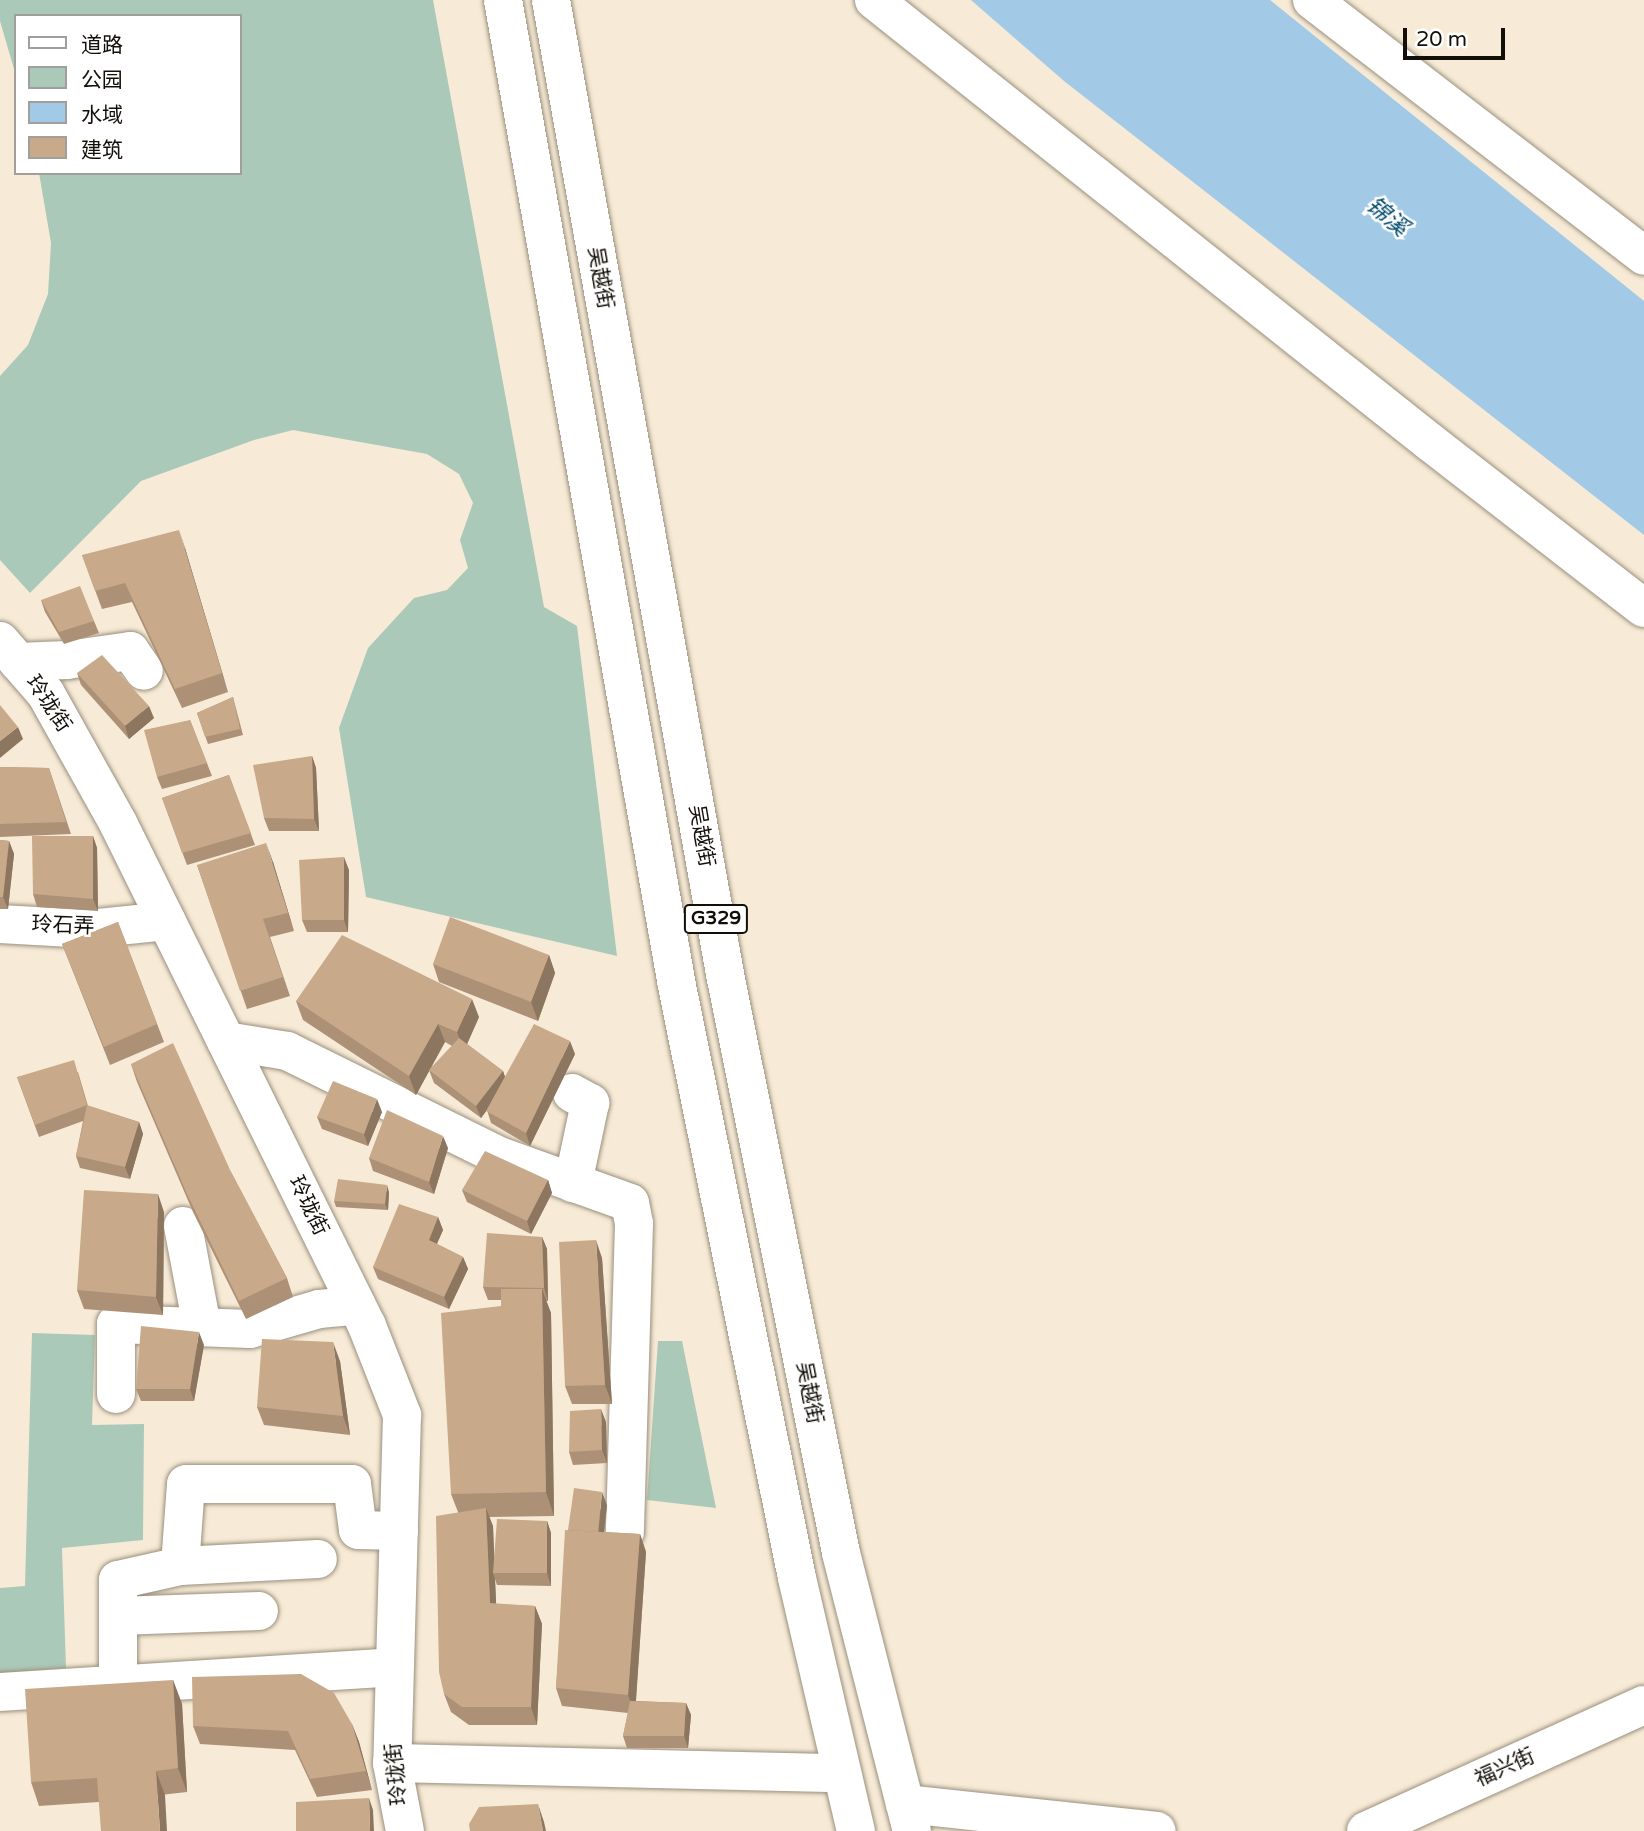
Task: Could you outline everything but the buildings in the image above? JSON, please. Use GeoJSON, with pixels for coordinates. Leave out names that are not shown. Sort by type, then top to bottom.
{"type":"FeatureCollection","features":[{"type":"Feature","properties":{"kind":"main road","name":"G329"},"geometry":{"type":"LineString","coordinates":[[503,0],[677,986],[797,1578],[856,1831]]}},
{"type":"Feature","properties":{"kind":"main road","name":"吴越街"},"geometry":{"type":"LineString","coordinates":[[551,0],[729,993],[841,1553],[909,1817]]}},
{"type":"Feature","properties":{"kind":"main road"},"geometry":{"type":"LineString","coordinates":[[874,0],[1430,443],[1644,607]]}},
{"type":"Feature","properties":{"kind":"main road"},"geometry":{"type":"LineString","coordinates":[[1312,0],[1644,256]]}},
{"type":"Feature","properties":{"kind":"main road"},"geometry":{"type":"LineString","coordinates":[[9,651],[67,660],[130,651],[144,671]]}},
{"type":"Feature","properties":{"kind":"main road","name":"玲珑街"},"geometry":{"type":"LineString","coordinates":[[9,651],[46,694],[118,823],[357,1306],[402,1415],[392,1763],[405,1831]]}},
{"type":"Feature","properties":{"kind":"main road","name":"玲石弄"},"geometry":{"type":"LineString","coordinates":[[0,924],[89,929],[167,921]]}},
{"type":"Feature","properties":{"kind":"main road"},"geometry":{"type":"LineString","coordinates":[[226,1041],[287,1051],[499,1156],[630,1203],[634,1224],[625,1532]]}},
{"type":"Feature","properties":{"kind":"main road"},"geometry":{"type":"LineString","coordinates":[[572,1093],[590,1102],[573,1183]]}},
{"type":"Feature","properties":{"kind":"main road"},"geometry":{"type":"LineString","coordinates":[[183,1226],[202,1327]]}},
{"type":"Feature","properties":{"kind":"main road"},"geometry":{"type":"LineString","coordinates":[[116,1394],[116,1324],[250,1329],[318,1309],[357,1306]]}},
{"type":"Feature","properties":{"kind":"main road"},"geometry":{"type":"LineString","coordinates":[[180,1566],[186,1485],[352,1484],[358,1530],[399,1531]]}},
{"type":"Feature","properties":{"kind":"main road"},"geometry":{"type":"LineString","coordinates":[[118,1683],[118,1580],[180,1566],[318,1559]]}},
{"type":"Feature","properties":{"kind":"main road"},"geometry":{"type":"LineString","coordinates":[[118,1616],[259,1611]]}},
{"type":"Feature","properties":{"kind":"main road"},"geometry":{"type":"LineString","coordinates":[[0,1692],[394,1667]]}},
{"type":"Feature","properties":{"kind":"main road","name":"福兴街"},"geometry":{"type":"LineString","coordinates":[[1366,1831],[1644,1705]]}},
{"type":"Feature","properties":{"kind":"main road"},"geometry":{"type":"LineString","coordinates":[[392,1763],[842,1773]]}},
{"type":"Feature","properties":{"kind":"main road"},"geometry":{"type":"LineString","coordinates":[[909,1817],[1157,1831]]}},
{"type":"Feature","properties":{"kind":"green space"},"geometry":{"type":"Polygon","coordinates":[[[0,0],[433,0],[544,607],[577,626],[617,956],[366,897],[339,728],[368,648],[414,598],[447,590],[468,568],[460,540],[473,503],[459,474],[427,454],[293,430],[254,440],[141,481],[30,593],[0,560],[0,376],[28,345],[48,294],[51,243],[39,175],[242,175],[242,14],[14,14],[14,69],[0,21],[0,0]]]}},
{"type":"Feature","properties":{"kind":"green space"},"geometry":{"type":"Polygon","coordinates":[[[32,1333],[95,1335],[92,1425],[144,1424],[143,1540],[62,1548],[66,1668],[0,1673],[0,1588],[25,1586],[32,1333]]]}},
{"type":"Feature","properties":{"kind":"green space"},"geometry":{"type":"Polygon","coordinates":[[[658,1341],[682,1341],[716,1508],[647,1500],[658,1341]]]}},
{"type":"Feature","properties":{"kind":"water","name":"锦溪"},"geometry":{"type":"Polygon","coordinates":[[[971,0],[1270,0],[1644,301],[1644,535],[1064,81],[971,0]]]}}]}
